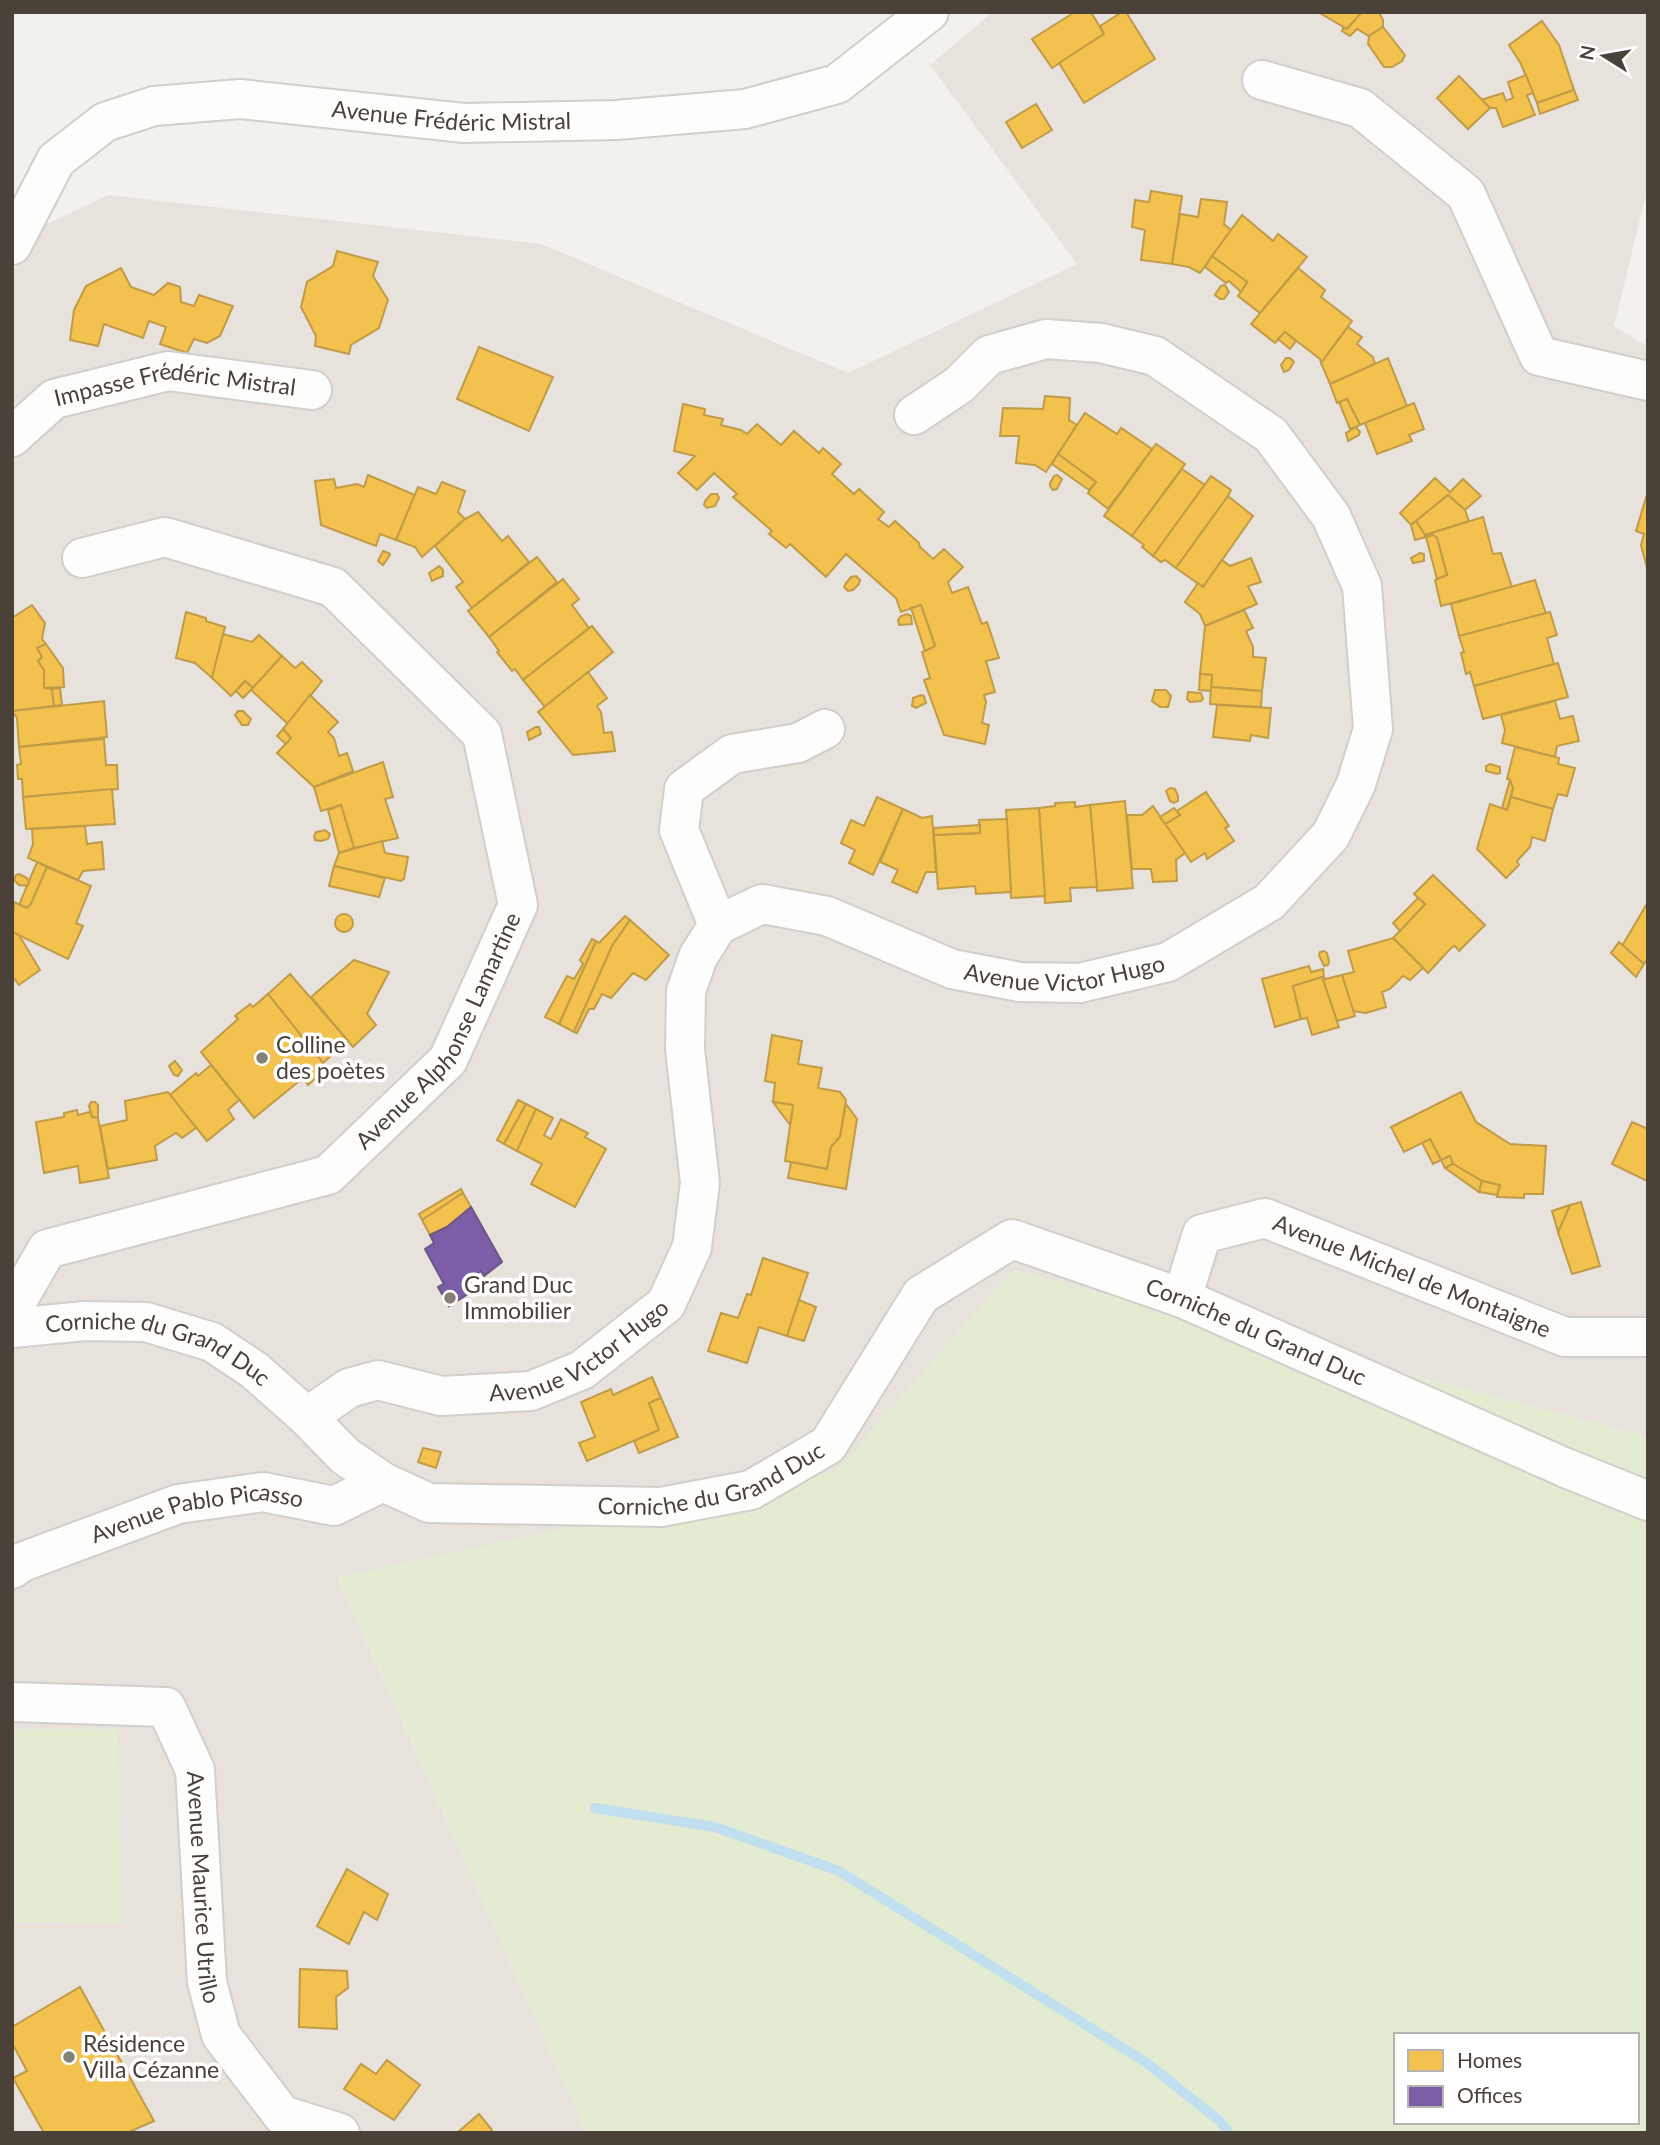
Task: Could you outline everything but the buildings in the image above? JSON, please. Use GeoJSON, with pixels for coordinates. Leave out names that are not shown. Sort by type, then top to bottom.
{"type":"FeatureCollection","features":[{"type":"Feature","properties":{"kind":"street","name":"Avenue Frédéric Mistral"},"geometry":{"type":"LineString","coordinates":[[12,245],[56,160],[105,122],[154,106],[240,99],[464,123],[616,120],[745,109],[836,84],[929,12]]}},
{"type":"Feature","properties":{"kind":"street"},"geometry":{"type":"LineString","coordinates":[[1262,80],[1360,108],[1466,194],[1539,356],[1648,380]]}},
{"type":"Feature","properties":{"kind":"street","name":"Avenue Victor Hugo"},"geometry":{"type":"LineString","coordinates":[[307,1417],[349,1388],[378,1380],[441,1396],[531,1391],[582,1370],[666,1304],[692,1247],[700,1183],[685,1049],[686,991],[698,957],[718,925],[762,904],[827,915],[952,969],[1020,982],[1080,983],[1168,962],[1269,902],[1331,835],[1356,784],[1373,729],[1362,586],[1331,516],[1272,435],[1155,356],[1101,343],[1046,339],[989,355],[959,385],[914,415]]}},
{"type":"Feature","properties":{"kind":"street","name":"Impasse Frédéric Mistral"},"geometry":{"type":"LineString","coordinates":[[12,437],[54,399],[168,372],[312,390]]}},
{"type":"Feature","properties":{"kind":"street","name":"Avenue Alphonse Lamartine"},"geometry":{"type":"LineString","coordinates":[[12,1310],[47,1249],[328,1175],[448,1060],[518,905],[482,734],[333,587],[166,537],[82,558]]}},
{"type":"Feature","properties":{"kind":"street"},"geometry":{"type":"LineString","coordinates":[[718,925],[680,830],[684,789],[732,754],[798,743],[825,729]]}},
{"type":"Feature","properties":{"kind":"street","name":"Avenue Michel de Montaigne"},"geometry":{"type":"LineString","coordinates":[[1182,1298],[1202,1234],[1265,1219],[1565,1337],[1648,1337]]}},
{"type":"Feature","properties":{"kind":"street","name":"Corniche du Grand Duc"},"geometry":{"type":"LineString","coordinates":[[12,1328],[85,1321],[146,1322],[212,1342],[254,1370],[307,1417],[345,1456],[383,1482],[429,1503],[661,1507],[751,1490],[828,1446],[921,1295],[1012,1239],[1182,1298],[1566,1468],[1648,1501]]}},
{"type":"Feature","properties":{"kind":"street","name":"Avenue Pablo Picasso"},"geometry":{"type":"LineString","coordinates":[[12,1569],[22,1562],[178,1504],[263,1492],[334,1506],[383,1482]]}},
{"type":"Feature","properties":{"kind":"street","name":"Avenue Maurice Utrillo"},"geometry":{"type":"LineString","coordinates":[[12,1702],[166,1707],[195,1770],[207,1982],[221,2035],[282,2115],[340,2133]]}},
{"type":"Feature","properties":{"kind":"shaded area"},"geometry":{"type":"Polygon","coordinates":[[[993,12],[1648,12],[1648,186],[1614,326],[1648,347],[1648,1437],[1013,1270],[838,1470],[338,1578],[587,2133],[12,2133],[12,272],[45,225],[108,195],[541,244],[848,373],[1077,264],[930,65],[993,12]]]}},
{"type":"Feature","properties":{"kind":"green space"},"geometry":{"type":"Polygon","coordinates":[[[1013,1270],[1648,1437],[1648,2133],[587,2133],[338,1577],[837,1470],[1013,1270]]]}},
{"type":"Feature","properties":{"kind":"green space"},"geometry":{"type":"Polygon","coordinates":[[[12,1729],[118,1729],[121,1923],[12,1922],[12,1729]]]}},
{"type":"Feature","properties":{"kind":"waterway"},"geometry":{"type":"LineString","coordinates":[[595,1808],[715,1827],[839,1871],[1147,2063],[1220,2121],[1229,2133]]}},
{"type":"Feature","properties":{"kind":"place","name":"Colline des poètes"},"geometry":{"type":"Point","coordinates":[262,1058]}},
{"type":"Feature","properties":{"kind":"place","name":"Grand Duc Immobilier"},"geometry":{"type":"Point","coordinates":[450,1298]}},
{"type":"Feature","properties":{"kind":"place","name":"Résidence Villa Cézanne"},"geometry":{"type":"Point","coordinates":[69,2057]}}]}
